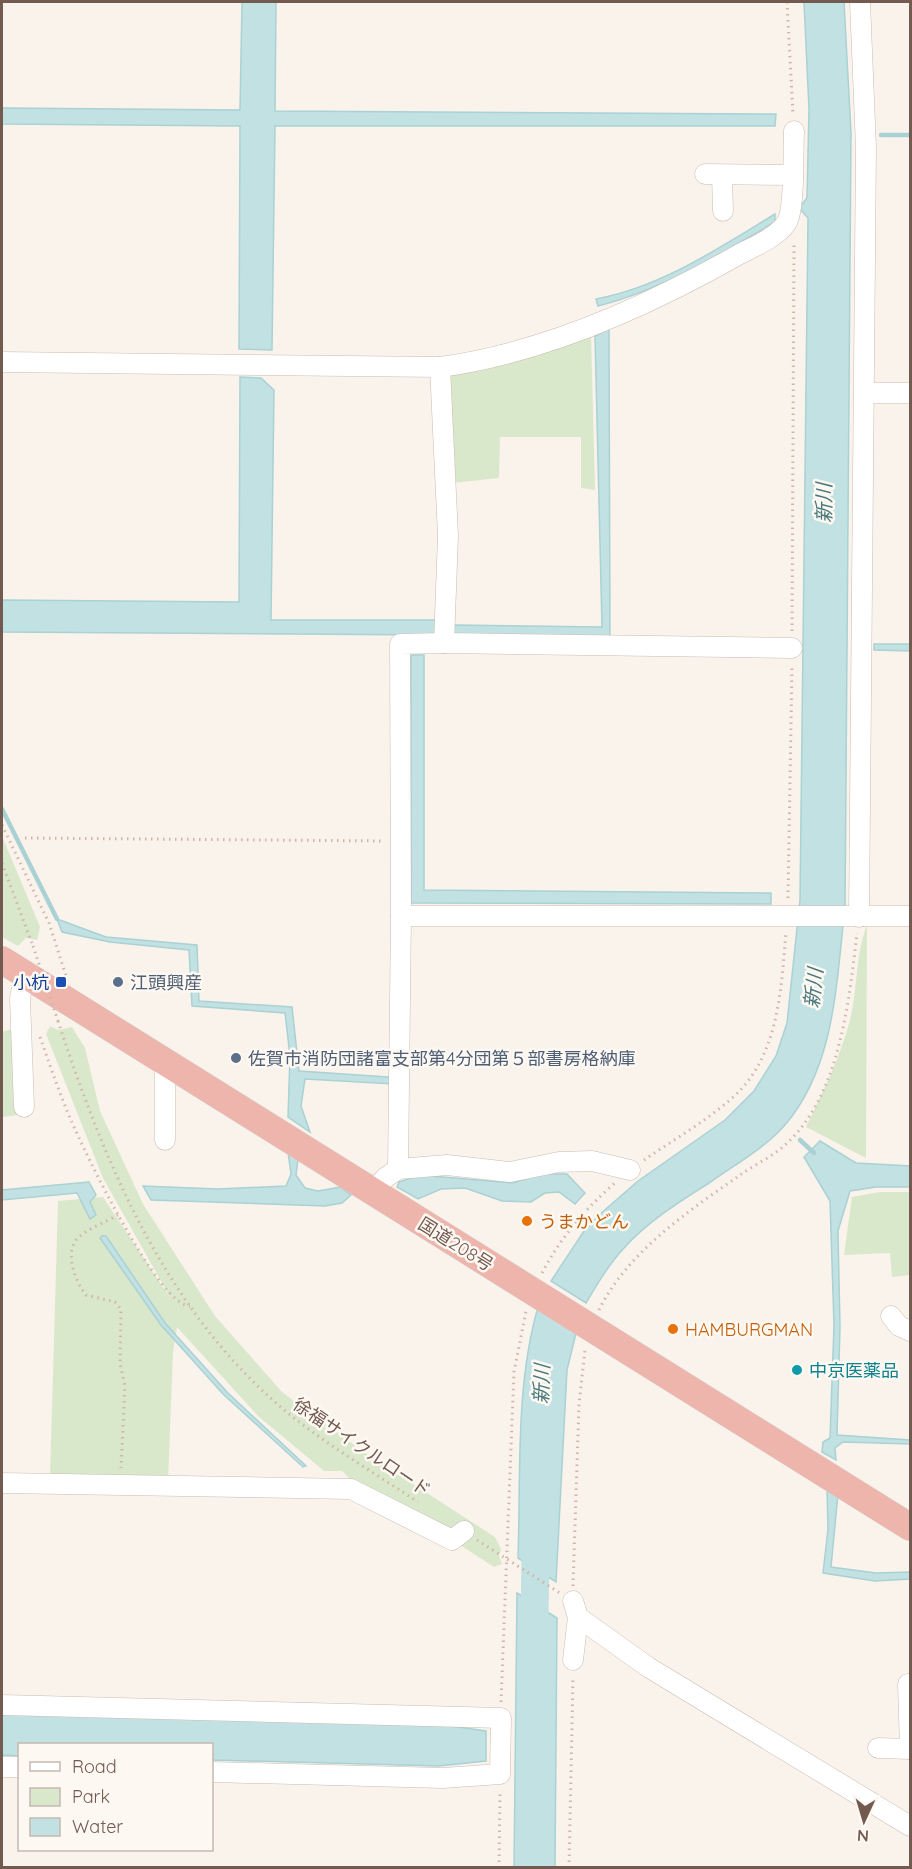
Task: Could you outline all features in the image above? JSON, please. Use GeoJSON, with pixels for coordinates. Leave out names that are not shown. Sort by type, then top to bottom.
{"type":"FeatureCollection","features":[{"type":"Feature","properties":{"kind":"highway","name":"国道208号"},"geometry":{"type":"LineString","coordinates":[[2,960],[910,1527]]}},
{"type":"Feature","properties":{"kind":"street"},"geometry":{"type":"LineString","coordinates":[[859,917],[867,148],[860,2]]}},
{"type":"Feature","properties":{"kind":"street"},"geometry":{"type":"LineString","coordinates":[[2,362],[440,367],[499,355],[617,314],[712,270],[760,243],[787,222],[794,131]]}},
{"type":"Feature","properties":{"kind":"street"},"geometry":{"type":"LineString","coordinates":[[723,211],[714,175],[792,175]]}},
{"type":"Feature","properties":{"kind":"street"},"geometry":{"type":"LineString","coordinates":[[440,367],[448,536],[444,643]]}},
{"type":"Feature","properties":{"kind":"street"},"geometry":{"type":"LineString","coordinates":[[864,393],[910,393]]}},
{"type":"Feature","properties":{"kind":"street"},"geometry":{"type":"LineString","coordinates":[[398,1169],[401,916],[400,644],[792,648]]}},
{"type":"Feature","properties":{"kind":"street"},"geometry":{"type":"LineString","coordinates":[[401,916],[910,916]]}},
{"type":"Feature","properties":{"kind":"street"},"geometry":{"type":"LineString","coordinates":[[24,1107],[20,999],[22,987],[28,977]]}},
{"type":"Feature","properties":{"kind":"street"},"geometry":{"type":"LineString","coordinates":[[165,1140],[165,1074],[170,1065]]}},
{"type":"Feature","properties":{"kind":"street"},"geometry":{"type":"LineString","coordinates":[[372,1193],[385,1178],[398,1169],[447,1165],[510,1172],[559,1162],[592,1161],[630,1170]]}},
{"type":"Feature","properties":{"kind":"street"},"geometry":{"type":"LineString","coordinates":[[891,1316],[899,1326],[910,1331]]}},
{"type":"Feature","properties":{"kind":"street"},"geometry":{"type":"LineString","coordinates":[[2,1483],[351,1489],[452,1540],[464,1532]]}},
{"type":"Feature","properties":{"kind":"street"},"geometry":{"type":"LineString","coordinates":[[573,1605],[573,1660]]}},
{"type":"Feature","properties":{"kind":"street"},"geometry":{"type":"LineString","coordinates":[[573,1605],[648,1667],[910,1826]]}},
{"type":"Feature","properties":{"kind":"street"},"geometry":{"type":"LineString","coordinates":[[878,1748],[910,1749],[908,1684]]}},
{"type":"Feature","properties":{"kind":"street"},"geometry":{"type":"LineString","coordinates":[[2,1705],[501,1718],[500,1774],[443,1778],[213,1772]]}},
{"type":"Feature","properties":{"kind":"street"},"geometry":{"type":"LineString","coordinates":[[2,1767],[18,1767]]}},
{"type":"Feature","properties":{"kind":"path"},"geometry":{"type":"LineString","coordinates":[[787,2],[794,131]]}},
{"type":"Feature","properties":{"kind":"path"},"geometry":{"type":"LineString","coordinates":[[501,1718],[514,1372],[519,1335],[532,1291],[569,1229],[591,1204],[630,1170],[732,1098],[759,1064],[777,1018],[787,917],[792,648],[794,232],[787,222]]}},
{"type":"Feature","properties":{"kind":"path"},"geometry":{"type":"LineString","coordinates":[[2,825],[49,923],[66,980]]}},
{"type":"Feature","properties":{"kind":"path"},"geometry":{"type":"LineString","coordinates":[[25,838],[399,841]]}},
{"type":"Feature","properties":{"kind":"path","name":"徐福サイクルロード"},"geometry":{"type":"LineString","coordinates":[[2,863],[114,1175],[148,1240],[190,1306],[215,1338],[281,1407],[313,1432],[426,1506]]}},
{"type":"Feature","properties":{"kind":"path"},"geometry":{"type":"LineString","coordinates":[[573,1605],[579,1404],[584,1353],[591,1326],[604,1299],[624,1270],[645,1248],[741,1174],[785,1145],[811,1110],[829,1074],[843,1032],[859,917]]}},
{"type":"Feature","properties":{"kind":"path"},"geometry":{"type":"LineString","coordinates":[[38,1033],[71,1120],[118,1215],[149,1266],[174,1299],[184,1306],[190,1306]]}},
{"type":"Feature","properties":{"kind":"path"},"geometry":{"type":"LineString","coordinates":[[118,1215],[78,1238],[73,1244],[73,1274],[86,1295],[115,1302],[121,1309],[120,1363],[125,1386],[120,1486]]}},
{"type":"Feature","properties":{"kind":"path"},"geometry":{"type":"LineString","coordinates":[[464,1532],[573,1605]]}},
{"type":"Feature","properties":{"kind":"path"},"geometry":{"type":"LineString","coordinates":[[570,1868],[573,1660]]}},
{"type":"Feature","properties":{"kind":"path"},"geometry":{"type":"LineString","coordinates":[[500,1774],[500,1868]]}},
{"type":"Feature","properties":{"kind":"green space"},"geometry":{"type":"Polygon","coordinates":[[[591,332],[595,490],[581,488],[581,437],[500,437],[499,478],[452,483],[445,374],[591,332]]]}},
{"type":"Feature","properties":{"kind":"green space"},"geometry":{"type":"Polygon","coordinates":[[[2,836],[40,927],[37,940],[26,938],[18,946],[2,937],[2,836]]]}},
{"type":"Feature","properties":{"kind":"green space"},"geometry":{"type":"Polygon","coordinates":[[[867,925],[866,1158],[806,1127],[831,1075],[846,1034],[853,1008],[860,949],[867,925]]]}},
{"type":"Feature","properties":{"kind":"green space"},"geometry":{"type":"Polygon","coordinates":[[[50,1026],[58,1030],[72,1027],[85,1048],[100,1111],[143,1204],[215,1316],[282,1392],[368,1455],[495,1537],[501,1549],[499,1556],[502,1564],[494,1567],[460,1545],[452,1528],[441,1529],[350,1479],[342,1471],[324,1471],[258,1416],[177,1327],[173,1352],[168,1481],[50,1478],[58,1201],[103,1197],[171,1299],[103,1178],[46,1034],[50,1026]]]}},
{"type":"Feature","properties":{"kind":"green space"},"geometry":{"type":"Polygon","coordinates":[[[15,1028],[17,1115],[2,1117],[2,1032],[15,1028]]]}},
{"type":"Feature","properties":{"kind":"green space"},"geometry":{"type":"Polygon","coordinates":[[[880,1192],[910,1192],[910,1275],[892,1277],[890,1253],[844,1255],[852,1197],[880,1192]]]}},
{"type":"Feature","properties":{"kind":"water"},"geometry":{"type":"Polygon","coordinates":[[[242,2],[276,2],[275,111],[776,114],[775,126],[275,126],[272,350],[239,349],[240,126],[2,124],[2,108],[240,110],[242,2]]]}},
{"type":"Feature","properties":{"kind":"water"},"geometry":{"type":"Polygon","coordinates":[[[804,2],[844,2],[851,133],[845,908],[836,993],[831,1022],[815,1076],[802,1101],[785,1125],[760,1148],[667,1211],[634,1237],[614,1260],[586,1303],[551,1281],[584,1231],[638,1181],[725,1120],[754,1091],[776,1056],[787,1023],[800,900],[808,218],[799,208],[807,198],[809,109],[804,2]]]}},
{"type":"Feature","properties":{"kind":"water"},"geometry":{"type":"Polygon","coordinates":[[[775,214],[775,222],[690,270],[645,291],[598,306],[596,299],[666,276],[711,253],[775,214]]]}},
{"type":"Feature","properties":{"kind":"water"},"geometry":{"type":"Polygon","coordinates":[[[609,328],[610,636],[455,637],[453,625],[602,627],[595,336],[609,328]]]}},
{"type":"Feature","properties":{"kind":"water"},"geometry":{"type":"Polygon","coordinates":[[[240,377],[261,378],[274,390],[271,620],[435,620],[435,635],[2,632],[2,600],[239,602],[240,377]]]}},
{"type":"Feature","properties":{"kind":"water"},"geometry":{"type":"Polygon","coordinates":[[[874,644],[910,644],[910,651],[874,650],[874,644]]]}},
{"type":"Feature","properties":{"kind":"water"},"geometry":{"type":"Polygon","coordinates":[[[411,655],[424,655],[424,890],[771,893],[771,904],[411,903],[411,655]]]}},
{"type":"Feature","properties":{"kind":"water"},"geometry":{"type":"Polygon","coordinates":[[[57,919],[106,937],[197,945],[199,1001],[292,1007],[299,1071],[388,1077],[393,1084],[305,1079],[301,1106],[310,1132],[288,1117],[290,1056],[285,1013],[192,1006],[189,950],[110,942],[62,932],[57,919]]]}},
{"type":"Feature","properties":{"kind":"water"},"geometry":{"type":"Polygon","coordinates":[[[820,1141],[856,1163],[910,1166],[910,1187],[876,1187],[850,1191],[838,1231],[840,1327],[837,1435],[910,1440],[910,1444],[843,1442],[835,1448],[836,1460],[822,1452],[823,1442],[830,1438],[834,1325],[830,1201],[804,1157],[820,1141]]]}},
{"type":"Feature","properties":{"kind":"water"},"geometry":{"type":"Polygon","coordinates":[[[288,1152],[298,1159],[296,1175],[305,1188],[318,1191],[340,1187],[351,1195],[342,1203],[325,1206],[151,1200],[143,1186],[218,1189],[286,1186],[291,1174],[288,1152]]]}},
{"type":"Feature","properties":{"kind":"water"},"geometry":{"type":"Polygon","coordinates":[[[541,1174],[567,1174],[585,1193],[575,1204],[559,1192],[545,1193],[531,1202],[502,1201],[465,1188],[441,1189],[418,1199],[397,1187],[399,1182],[420,1175],[513,1183],[541,1174]]]}},
{"type":"Feature","properties":{"kind":"water"},"geometry":{"type":"Polygon","coordinates":[[[89,1182],[96,1195],[90,1202],[96,1215],[90,1219],[77,1193],[2,1200],[2,1190],[89,1182]]]}},
{"type":"Feature","properties":{"kind":"water"},"geometry":{"type":"Polygon","coordinates":[[[106,1236],[165,1323],[227,1392],[306,1466],[303,1467],[223,1394],[161,1325],[100,1238],[106,1236]]]}},
{"type":"Feature","properties":{"kind":"water"},"geometry":{"type":"Polygon","coordinates":[[[538,1307],[577,1329],[567,1370],[556,1582],[518,1558],[522,1400],[531,1337],[538,1307]]]}},
{"type":"Feature","properties":{"kind":"water"},"geometry":{"type":"Polygon","coordinates":[[[827,1486],[838,1494],[831,1567],[876,1573],[910,1572],[910,1579],[875,1581],[823,1573],[828,1529],[827,1486]]]}},
{"type":"Feature","properties":{"kind":"water"},"geometry":{"type":"Polygon","coordinates":[[[517,1593],[557,1618],[555,1867],[514,1867],[517,1593]]]}},
{"type":"Feature","properties":{"kind":"water"},"geometry":{"type":"Polygon","coordinates":[[[2,1712],[444,1725],[486,1731],[486,1761],[439,1766],[213,1760],[213,1743],[18,1743],[18,1756],[2,1755],[2,1712]]]}},
{"type":"Feature","properties":{"kind":"waterway"},"geometry":{"type":"LineString","coordinates":[[881,135],[910,135]]}},
{"type":"Feature","properties":{"kind":"waterway"},"geometry":{"type":"LineString","coordinates":[[2,809],[57,919]]}},
{"type":"Feature","properties":{"kind":"waterway"},"geometry":{"type":"LineString","coordinates":[[800,1140],[814,1153]]}},
{"type":"Feature","properties":{"kind":"waterway","name":"新川"},"geometry":{"type":"LineString","coordinates":[[534,1643],[536,1531]]}},
{"type":"Feature","properties":{"kind":"place","name":"小杭"},"geometry":{"type":"Point","coordinates":[61,982]}},
{"type":"Feature","properties":{"kind":"place","name":"江頭興産"},"geometry":{"type":"Point","coordinates":[118,982]}},
{"type":"Feature","properties":{"kind":"place","name":"佐賀市消防団諸富支部第4分団第５部書房格納庫"},"geometry":{"type":"Point","coordinates":[236,1058]}},
{"type":"Feature","properties":{"kind":"place","name":"うまかどん"},"geometry":{"type":"Point","coordinates":[527,1221]}},
{"type":"Feature","properties":{"kind":"place","name":"HAMBURGMAN"},"geometry":{"type":"Point","coordinates":[673,1329]}},
{"type":"Feature","properties":{"kind":"place","name":"中京医薬品"},"geometry":{"type":"Point","coordinates":[797,1370]}}]}
